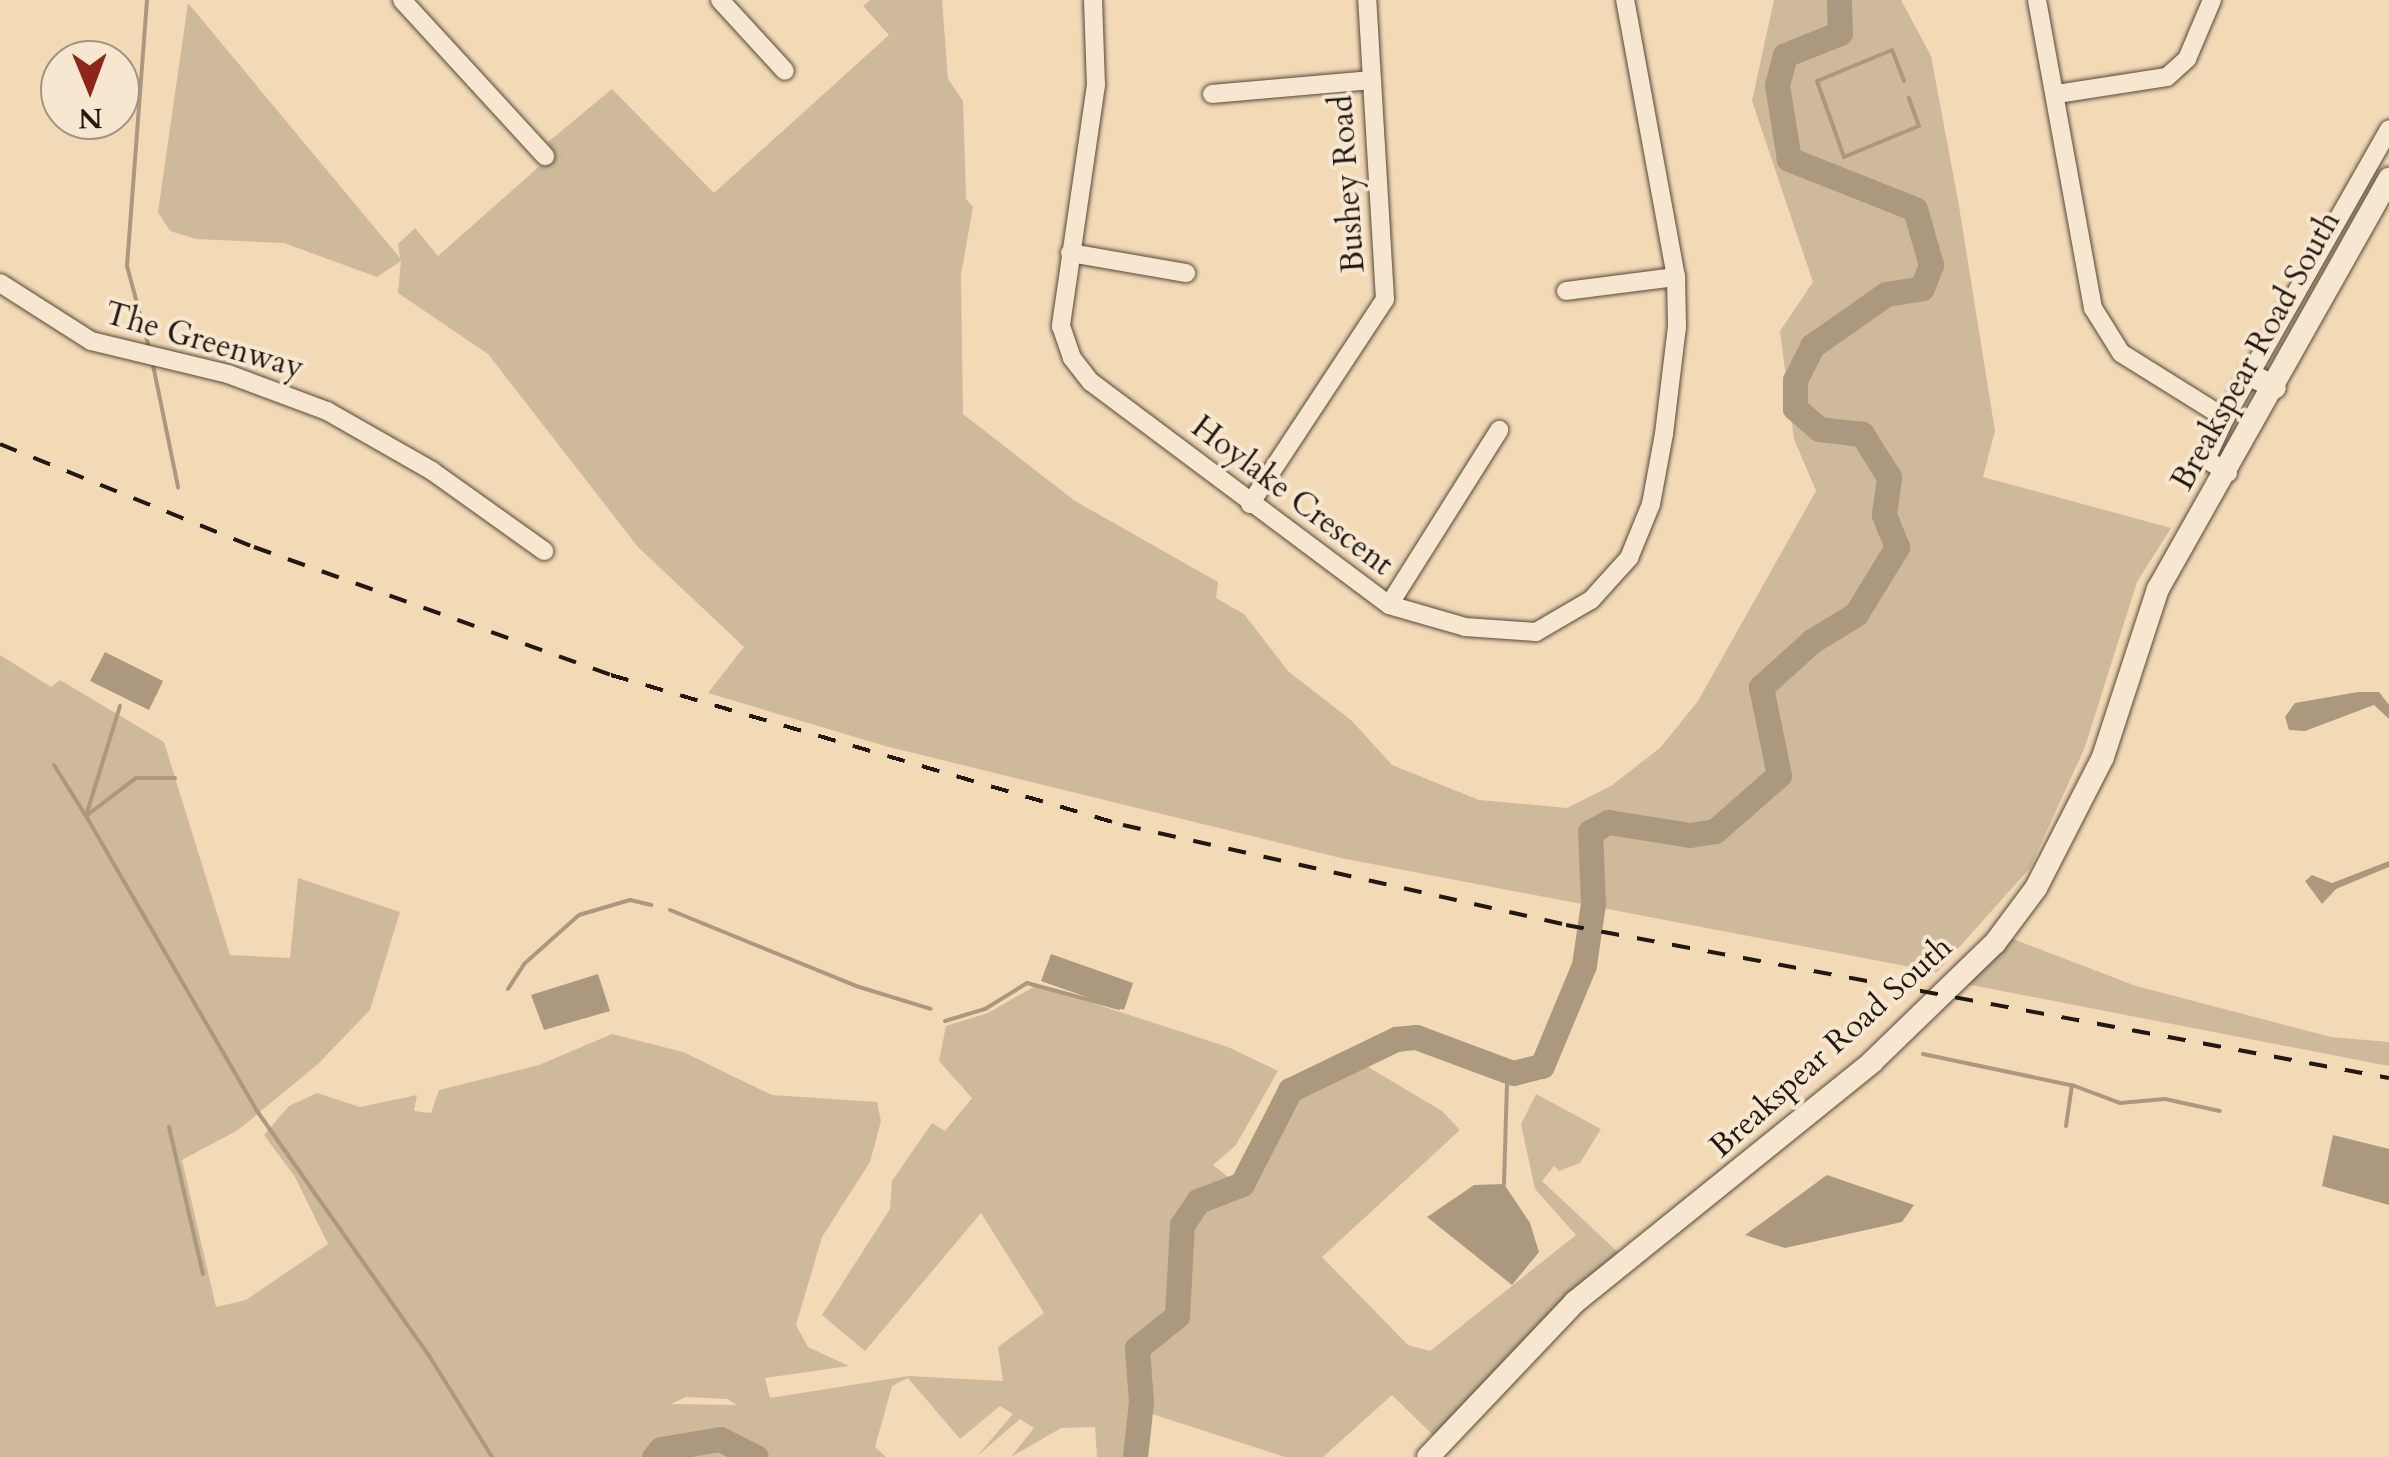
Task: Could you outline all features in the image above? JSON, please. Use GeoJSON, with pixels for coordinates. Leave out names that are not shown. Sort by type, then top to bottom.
{"type":"FeatureCollection","features":[{"type":"Feature","properties":{"kind":"street"},"geometry":{"type":"LineString","coordinates":[[402,0],[544,156]]}},
{"type":"Feature","properties":{"kind":"street"},"geometry":{"type":"LineString","coordinates":[[720,0],[784,70]]}},
{"type":"Feature","properties":{"kind":"street","name":"Hoylake Crescent"},"geometry":{"type":"LineString","coordinates":[[1093,0],[1096,84],[1061,326],[1072,358],[1090,382],[1389,605],[1466,627],[1536,632],[1591,600],[1630,558],[1650,504],[1664,434],[1677,327],[1676,277],[1625,0]]}},
{"type":"Feature","properties":{"kind":"street","name":"Bushey Road"},"geometry":{"type":"LineString","coordinates":[[1250,504],[1386,299],[1368,0]]}},
{"type":"Feature","properties":{"kind":"street"},"geometry":{"type":"LineString","coordinates":[[2037,0],[2058,94],[2093,308],[2121,353],[2225,418]]}},
{"type":"Feature","properties":{"kind":"street"},"geometry":{"type":"LineString","coordinates":[[2058,94],[2167,77],[2186,59],[2212,0]]}},
{"type":"Feature","properties":{"kind":"street"},"geometry":{"type":"LineString","coordinates":[[1212,94],[1371,80]]}},
{"type":"Feature","properties":{"kind":"street"},"geometry":{"type":"LineString","coordinates":[[2228,473],[2206,460],[2225,418],[2389,129]]}},
{"type":"Feature","properties":{"kind":"street","name":"Breakspear Road South"},"geometry":{"type":"LineString","coordinates":[[1428,1457],[1575,1302],[1872,1062],[1996,943],[2036,888],[2103,758],[2158,589],[2228,473],[2389,179]]}},
{"type":"Feature","properties":{"kind":"street"},"geometry":{"type":"LineString","coordinates":[[1070,253],[1186,273]]}},
{"type":"Feature","properties":{"kind":"street"},"geometry":{"type":"LineString","coordinates":[[1566,291],[1676,277]]}},
{"type":"Feature","properties":{"kind":"street","name":"The Greenway"},"geometry":{"type":"LineString","coordinates":[[0,283],[76,334],[152,359],[228,374],[326,411],[432,471],[544,551]]}},
{"type":"Feature","properties":{"kind":"street"},"geometry":{"type":"LineString","coordinates":[[2251,375],[2275,388]]}},
{"type":"Feature","properties":{"kind":"street"},"geometry":{"type":"LineString","coordinates":[[1389,605],[1500,430]]}},
{"type":"Feature","properties":{"kind":"shaded area"},"geometry":{"type":"Polygon","coordinates":[[[870,0],[942,0],[948,79],[963,101],[966,199],[973,207],[961,275],[963,414],[1075,501],[1218,582],[1216,598],[1244,614],[1288,671],[1352,721],[1392,765],[1479,800],[1567,808],[1611,786],[1661,747],[1698,701],[1816,491],[1794,439],[1780,331],[1813,282],[1752,101],[1774,0],[1901,0],[1931,56],[1959,206],[1995,431],[1983,477],[2171,528],[2137,582],[2085,747],[2030,868],[1937,972],[1341,858],[885,746],[708,693],[744,647],[638,547],[488,354],[398,293],[401,261],[377,277],[284,243],[196,239],[170,231],[158,212],[188,3],[400,258],[398,244],[415,228],[438,256],[553,154],[548,142],[612,89],[714,193],[889,35],[863,6],[870,0]]]}},
{"type":"Feature","properties":{"kind":"shaded area"},"geometry":{"type":"Polygon","coordinates":[[[105,652],[163,681],[149,710],[90,681],[105,652]]]}},
{"type":"Feature","properties":{"kind":"shaded area"},"geometry":{"type":"Polygon","coordinates":[[[0,655],[51,687],[60,680],[164,742],[230,955],[290,958],[298,878],[400,912],[370,1010],[318,1064],[238,1130],[182,1160],[216,1307],[246,1300],[328,1244],[295,1177],[264,1135],[289,1106],[317,1093],[360,1107],[417,1095],[414,1111],[431,1113],[439,1090],[539,1065],[612,1034],[683,1052],[772,1095],[877,1102],[881,1121],[870,1162],[822,1237],[796,1325],[808,1347],[849,1366],[765,1378],[770,1398],[908,1376],[1003,1381],[998,1347],[1044,1313],[981,1213],[865,1351],[822,1315],[890,1209],[892,1181],[932,1123],[945,1131],[972,1098],[939,1061],[946,1026],[988,1013],[1037,985],[1228,1047],[1278,1071],[1236,1145],[1213,1165],[1243,1189],[1255,1178],[1267,1138],[1293,1094],[1343,1070],[1368,1067],[1442,1111],[1460,1130],[1322,1257],[1408,1345],[1430,1351],[1576,1235],[1535,1189],[1521,1124],[1536,1094],[1601,1129],[1580,1163],[1559,1171],[1554,1166],[1542,1181],[1621,1255],[1434,1436],[1392,1395],[1323,1457],[1285,1457],[1152,1414],[1147,1457],[1097,1457],[1095,1427],[1061,1428],[1011,1457],[1034,1428],[1020,1419],[976,1457],[1013,1414],[1000,1406],[960,1439],[908,1378],[892,1386],[875,1447],[886,1457],[0,1457],[0,655]],[[686,1397],[671,1404],[737,1405],[727,1399],[686,1397]]]}},
{"type":"Feature","properties":{"kind":"shaded area"},"geometry":{"type":"Polygon","coordinates":[[[2379,692],[2389,705],[2389,719],[2374,705],[2305,731],[2289,730],[2285,717],[2295,703],[2379,692]]]}},
{"type":"Feature","properties":{"kind":"shaded area"},"geometry":{"type":"Polygon","coordinates":[[[2389,861],[2389,867],[2336,889],[2322,904],[2305,881],[2312,875],[2332,883],[2389,861]]]}},
{"type":"Feature","properties":{"kind":"shaded area"},"geometry":{"type":"Polygon","coordinates":[[[2000,934],[2136,986],[2331,1037],[2389,1042],[2389,1066],[1961,983],[2000,934]]]}},
{"type":"Feature","properties":{"kind":"shaded area"},"geometry":{"type":"Polygon","coordinates":[[[1051,954],[1133,983],[1124,1010],[1041,981],[1051,954]]]}},
{"type":"Feature","properties":{"kind":"shaded area"},"geometry":{"type":"Polygon","coordinates":[[[598,974],[610,1011],[544,1030],[531,995],[598,974]]]}},
{"type":"Feature","properties":{"kind":"shaded area"},"geometry":{"type":"Polygon","coordinates":[[[2333,1135],[2389,1149],[2389,1205],[2322,1186],[2333,1135]]]}},
{"type":"Feature","properties":{"kind":"shaded area"},"geometry":{"type":"Polygon","coordinates":[[[1827,1175],[1914,1205],[1902,1222],[1785,1248],[1745,1235],[1827,1175]]]}},
{"type":"Feature","properties":{"kind":"shaded area"},"geometry":{"type":"Polygon","coordinates":[[[1504,1184],[1530,1223],[1539,1252],[1512,1285],[1427,1217],[1474,1185],[1504,1184]]]}},
{"type":"Feature","properties":{"kind":"waterway"},"geometry":{"type":"LineString","coordinates":[[147,0],[127,266],[150,351]]}},
{"type":"Feature","properties":{"kind":"waterway"},"geometry":{"type":"LineString","coordinates":[[1135,1457],[1141,1402],[1137,1348],[1177,1316],[1182,1225],[1198,1201],[1242,1184],[1290,1090],[1396,1039],[1416,1037],[1513,1073],[1542,1066],[1584,965],[1593,903],[1590,832],[1608,822],[1690,835],[1715,831],[1779,775],[1761,687],[1812,641],[1856,614],[1897,547],[1884,514],[1889,477],[1862,434],[1819,429],[1795,408],[1795,380],[1812,346],[1886,294],[1922,288],[1931,265],[1915,209],[1789,159],[1777,85],[1785,55],[1840,33],[1839,0]]}},
{"type":"Feature","properties":{"kind":"waterway"},"geometry":{"type":"LineString","coordinates":[[1904,81],[1892,50],[1817,81],[1844,157],[1919,126],[1909,98]]}},
{"type":"Feature","properties":{"kind":"waterway"},"geometry":{"type":"LineString","coordinates":[[153,365],[178,487]]}},
{"type":"Feature","properties":{"kind":"waterway"},"geometry":{"type":"LineString","coordinates":[[120,706],[86,816],[257,1111],[428,1354],[492,1457]]}},
{"type":"Feature","properties":{"kind":"waterway"},"geometry":{"type":"LineString","coordinates":[[54,765],[86,816],[136,778],[175,778]]}},
{"type":"Feature","properties":{"kind":"waterway"},"geometry":{"type":"LineString","coordinates":[[508,989],[524,964],[579,915],[630,900],[651,905]]}},
{"type":"Feature","properties":{"kind":"waterway"},"geometry":{"type":"LineString","coordinates":[[670,910],[856,986],[931,1009]]}},
{"type":"Feature","properties":{"kind":"waterway"},"geometry":{"type":"LineString","coordinates":[[945,1021],[985,1009],[1027,983],[1119,1008]]}},
{"type":"Feature","properties":{"kind":"waterway"},"geometry":{"type":"LineString","coordinates":[[1923,1054],[2070,1085]]}},
{"type":"Feature","properties":{"kind":"waterway"},"geometry":{"type":"LineString","coordinates":[[1504,1184],[1507,1082],[1513,1073]]}},
{"type":"Feature","properties":{"kind":"waterway"},"geometry":{"type":"LineString","coordinates":[[2066,1126],[2072,1085],[2120,1103],[2165,1099],[2220,1111]]}},
{"type":"Feature","properties":{"kind":"waterway"},"geometry":{"type":"LineString","coordinates":[[169,1127],[203,1274]]}},
{"type":"Feature","properties":{"kind":"waterway"},"geometry":{"type":"LineString","coordinates":[[654,1457],[661,1449],[720,1439],[756,1457]]}},
{"type":"Feature","properties":{"kind":"railway"},"geometry":{"type":"LineString","coordinates":[[0,444],[254,547],[611,675],[1123,825],[1566,925],[2389,1078]]}}]}
